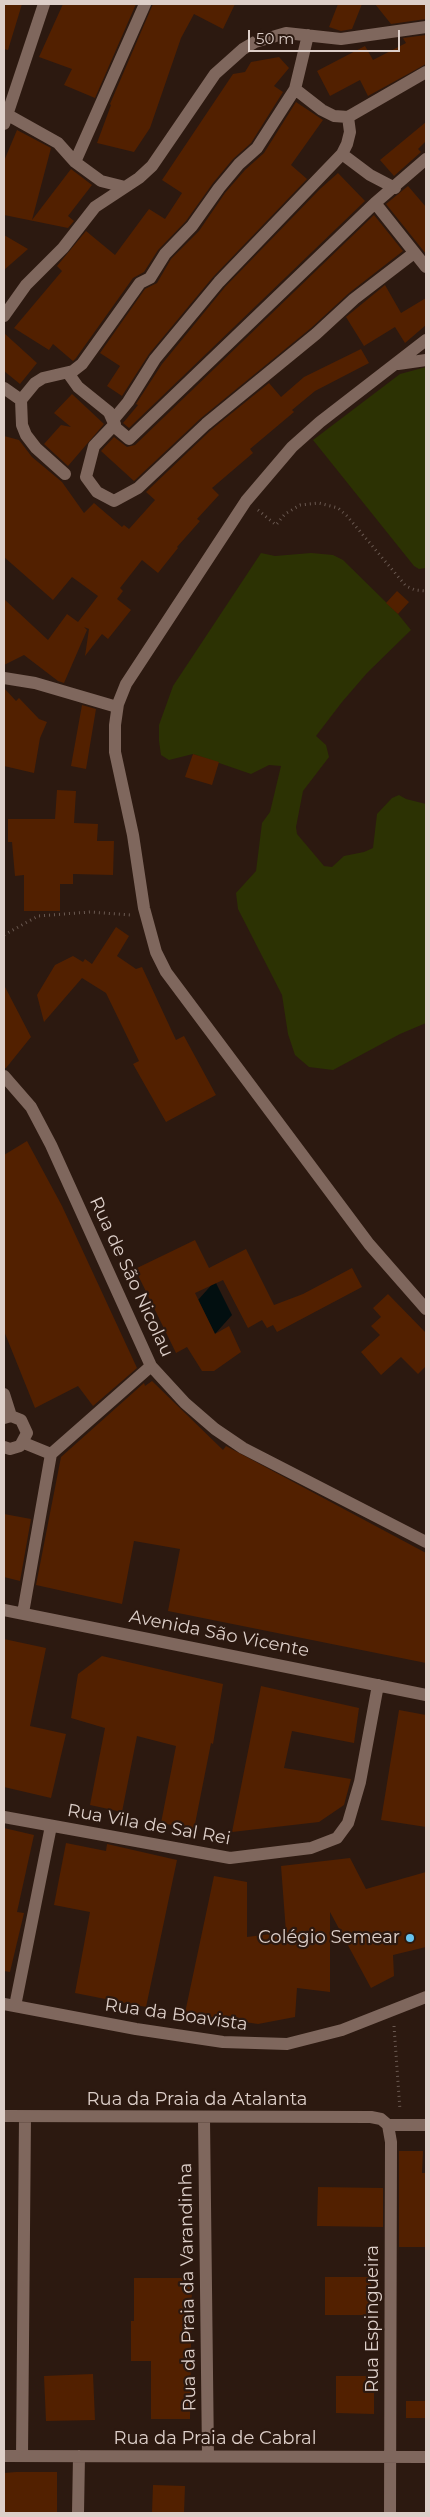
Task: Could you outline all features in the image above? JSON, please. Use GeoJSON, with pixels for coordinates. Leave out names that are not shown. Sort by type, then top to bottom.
{"type":"FeatureCollection","features":[{"type":"Feature","properties":{"kind":"street"},"geometry":{"type":"LineString","coordinates":[[44,4],[6,120],[58,143],[75,162],[101,181],[125,187]]}},
{"type":"Feature","properties":{"kind":"street"},"geometry":{"type":"LineString","coordinates":[[75,162],[145,4]]}},
{"type":"Feature","properties":{"kind":"street"},"geometry":{"type":"LineString","coordinates":[[4,316],[8,301],[62,248],[95,206],[125,187],[152,166],[216,74],[232,58],[255,42],[286,33],[341,39],[426,27]]}},
{"type":"Feature","properties":{"kind":"street"},"geometry":{"type":"LineString","coordinates":[[65,474],[36,448],[26,435],[22,425],[21,400],[35,383],[43,378],[73,371],[86,359],[140,283],[150,278],[165,254],[192,226],[219,188],[239,164],[257,148],[295,89],[308,36]]}},
{"type":"Feature","properties":{"kind":"street"},"geometry":{"type":"LineString","coordinates":[[295,89],[322,110],[334,116],[348,117],[426,72]]}},
{"type":"Feature","properties":{"kind":"street"},"geometry":{"type":"LineString","coordinates":[[348,117],[350,132],[342,154],[219,282],[155,359],[114,422],[94,446],[86,477],[97,492],[114,501],[138,488],[206,424],[316,334],[354,299],[414,253]]}},
{"type":"Feature","properties":{"kind":"street"},"geometry":{"type":"LineString","coordinates":[[342,154],[370,175],[395,188]]}},
{"type":"Feature","properties":{"kind":"street"},"geometry":{"type":"LineString","coordinates":[[68,372],[78,387],[103,406],[123,435],[129,438],[375,204],[426,159]]}},
{"type":"Feature","properties":{"kind":"street"},"geometry":{"type":"LineString","coordinates":[[375,204],[426,267]]}},
{"type":"Feature","properties":{"kind":"street"},"geometry":{"type":"LineString","coordinates":[[426,340],[398,364],[320,422],[292,447],[246,501],[126,684],[117,707],[115,752],[133,834],[146,917],[156,952],[177,989],[369,1244],[426,1309]]}},
{"type":"Feature","properties":{"kind":"street"},"geometry":{"type":"LineString","coordinates":[[398,364],[426,360]]}},
{"type":"Feature","properties":{"kind":"street"},"geometry":{"type":"LineString","coordinates":[[4,388],[21,400]]}},
{"type":"Feature","properties":{"kind":"street"},"geometry":{"type":"LineString","coordinates":[[4,678],[35,683],[117,707]]}},
{"type":"Feature","properties":{"kind":"street","name":"Rua de São Nicolau"},"geometry":{"type":"LineString","coordinates":[[4,1076],[31,1107],[51,1145],[151,1366],[185,1403],[216,1429],[243,1448],[426,1542]]}},
{"type":"Feature","properties":{"kind":"street"},"geometry":{"type":"LineString","coordinates":[[23,1613],[51,1454],[151,1366]]}},
{"type":"Feature","properties":{"kind":"street"},"geometry":{"type":"LineString","coordinates":[[4,1394],[7,1417],[24,1424],[27,1433],[24,1443],[15,1448],[4,1447]]}},
{"type":"Feature","properties":{"kind":"street"},"geometry":{"type":"LineString","coordinates":[[24,1443],[51,1454]]}},
{"type":"Feature","properties":{"kind":"street","name":"Avenida São Vicente"},"geometry":{"type":"LineString","coordinates":[[4,1610],[337,1675],[378,1686],[426,1695]]}},
{"type":"Feature","properties":{"kind":"street","name":"Rua Vila de Sal Rei"},"geometry":{"type":"LineString","coordinates":[[4,1817],[230,1858],[311,1848],[337,1838],[348,1822],[360,1782],[378,1686]]}},
{"type":"Feature","properties":{"kind":"street"},"geometry":{"type":"LineString","coordinates":[[9,2005],[51,1826]]}},
{"type":"Feature","properties":{"kind":"street","name":"Rua da Boavista"},"geometry":{"type":"LineString","coordinates":[[9,2005],[136,2029],[223,2042],[286,2044],[342,2030],[426,1997]]}},
{"type":"Feature","properties":{"kind":"street","name":"Rua da Praia da Atalanta"},"geometry":{"type":"LineString","coordinates":[[4,2116],[371,2117],[381,2118],[395,2125],[426,2125]]}},
{"type":"Feature","properties":{"kind":"street"},"geometry":{"type":"LineString","coordinates":[[22,2456],[24,2117]]}},
{"type":"Feature","properties":{"kind":"street","name":"Rua da Praia da Varandinha"},"geometry":{"type":"LineString","coordinates":[[204,2118],[208,2456]]}},
{"type":"Feature","properties":{"kind":"street","name":"Rua Espingueira"},"geometry":{"type":"LineString","coordinates":[[390,2513],[391,2142],[395,2125]]}},
{"type":"Feature","properties":{"kind":"street","name":"Rua da Praia de Cabral"},"geometry":{"type":"LineString","coordinates":[[4,2456],[426,2458]]}},
{"type":"Feature","properties":{"kind":"street"},"geometry":{"type":"LineString","coordinates":[[78,2513],[79,2456]]}},
{"type":"Feature","properties":{"kind":"path"},"geometry":{"type":"LineString","coordinates":[[258,511],[276,525],[284,514],[300,505],[319,502],[338,508],[347,516],[406,586],[414,590],[426,591]]}},
{"type":"Feature","properties":{"kind":"path"},"geometry":{"type":"LineString","coordinates":[[4,934],[38,916],[63,913],[146,917]]}},
{"type":"Feature","properties":{"kind":"path"},"geometry":{"type":"LineString","coordinates":[[393,2011],[395,2125]]}},
{"type":"Feature","properties":{"kind":"green space"},"geometry":{"type":"Polygon","coordinates":[[[426,367],[426,568],[419,569],[414,566],[313,440],[400,374],[426,367]]]}},
{"type":"Feature","properties":{"kind":"green space"},"geometry":{"type":"Polygon","coordinates":[[[261,553],[275,556],[311,553],[333,555],[343,560],[398,614],[411,630],[367,673],[316,736],[326,745],[329,757],[303,791],[296,827],[297,834],[324,866],[332,867],[344,856],[373,848],[377,814],[392,798],[399,795],[406,799],[426,804],[426,1023],[400,1034],[333,1070],[309,1067],[295,1055],[288,1034],[282,995],[238,909],[236,893],[256,871],[262,823],[270,812],[281,766],[269,765],[251,774],[193,754],[169,760],[161,755],[159,741],[159,725],[173,686],[261,553]]]}},
{"type":"Feature","properties":{"kind":"shaded area"},"geometry":{"type":"Polygon","coordinates":[[[215,1281],[232,1315],[215,1334],[198,1300],[215,1281]]]}},
{"type":"Feature","properties":{"kind":"building"},"geometry":{"type":"Polygon","coordinates":[[[4,4],[22,4],[8,50],[4,49],[4,4]]]}},
{"type":"Feature","properties":{"kind":"building"},"geometry":{"type":"Polygon","coordinates":[[[63,4],[136,4],[95,98],[64,85],[72,69],[39,57],[63,4]]]}},
{"type":"Feature","properties":{"kind":"building"},"geometry":{"type":"Polygon","coordinates":[[[153,4],[235,4],[223,29],[194,14],[181,38],[150,128],[134,152],[97,143],[110,104],[153,4]]]}},
{"type":"Feature","properties":{"kind":"building"},"geometry":{"type":"Polygon","coordinates":[[[338,4],[362,4],[352,29],[341,31],[329,27],[338,4]]]}},
{"type":"Feature","properties":{"kind":"building"},"geometry":{"type":"Polygon","coordinates":[[[375,4],[426,4],[426,19],[391,24],[375,4]]]}},
{"type":"Feature","properties":{"kind":"building"},"geometry":{"type":"Polygon","coordinates":[[[426,35],[426,64],[368,96],[360,80],[330,96],[317,71],[365,46],[373,60],[406,43],[403,38],[426,35]]]}},
{"type":"Feature","properties":{"kind":"building"},"geometry":{"type":"Polygon","coordinates":[[[279,57],[289,68],[274,86],[283,92],[251,143],[233,159],[213,183],[186,221],[158,250],[144,272],[133,278],[76,358],[73,361],[53,344],[49,350],[14,328],[62,271],[57,266],[86,231],[115,255],[149,209],[165,219],[182,193],[162,180],[233,74],[245,72],[251,62],[279,57]]]}},
{"type":"Feature","properties":{"kind":"building"},"geometry":{"type":"Polygon","coordinates":[[[296,102],[323,120],[291,165],[307,179],[213,277],[149,354],[122,396],[107,386],[120,366],[100,353],[145,289],[157,283],[171,259],[199,231],[225,193],[245,170],[264,153],[296,102]]]}},
{"type":"Feature","properties":{"kind":"building"},"geometry":{"type":"Polygon","coordinates":[[[426,122],[426,141],[418,149],[421,152],[394,176],[380,160],[426,122]]]}},
{"type":"Feature","properties":{"kind":"building"},"geometry":{"type":"Polygon","coordinates":[[[17,130],[51,148],[32,220],[71,169],[92,185],[68,216],[74,221],[68,228],[4,215],[4,161],[17,130]]]}},
{"type":"Feature","properties":{"kind":"building"},"geometry":{"type":"Polygon","coordinates":[[[338,173],[365,201],[129,428],[123,423],[138,405],[136,404],[162,364],[225,287],[320,189],[338,173]]]}},
{"type":"Feature","properties":{"kind":"building"},"geometry":{"type":"Polygon","coordinates":[[[408,186],[426,207],[426,254],[386,204],[408,186]]]}},
{"type":"Feature","properties":{"kind":"building"},"geometry":{"type":"Polygon","coordinates":[[[374,215],[403,251],[349,293],[311,328],[201,418],[134,481],[101,451],[114,437],[127,447],[135,445],[374,215]]]}},
{"type":"Feature","properties":{"kind":"building"},"geometry":{"type":"Polygon","coordinates":[[[4,235],[28,249],[4,270],[4,235]]]}},
{"type":"Feature","properties":{"kind":"building"},"geometry":{"type":"Polygon","coordinates":[[[385,285],[401,313],[426,298],[426,325],[405,343],[395,327],[364,346],[346,317],[385,285]]]}},
{"type":"Feature","properties":{"kind":"building"},"geometry":{"type":"Polygon","coordinates":[[[4,333],[37,363],[20,384],[4,371],[4,333]]]}},
{"type":"Feature","properties":{"kind":"building"},"geometry":{"type":"Polygon","coordinates":[[[361,349],[369,363],[315,391],[292,410],[294,412],[250,449],[253,453],[212,488],[219,495],[197,519],[200,521],[177,547],[158,573],[142,560],[120,588],[123,591],[117,599],[131,610],[108,639],[102,634],[85,656],[89,629],[84,627],[87,630],[64,683],[58,681],[24,655],[4,665],[4,599],[48,640],[67,614],[78,622],[98,596],[72,577],[53,600],[4,557],[4,436],[19,440],[32,457],[62,482],[84,513],[94,503],[122,527],[124,525],[129,529],[155,500],[146,492],[211,430],[269,383],[281,397],[304,377],[361,349]]]}},
{"type":"Feature","properties":{"kind":"building"},"geometry":{"type":"Polygon","coordinates":[[[72,394],[104,424],[68,466],[44,444],[61,425],[71,427],[54,413],[72,394]]]}},
{"type":"Feature","properties":{"kind":"building"},"geometry":{"type":"Polygon","coordinates":[[[397,591],[409,602],[398,614],[386,603],[397,591]]]}},
{"type":"Feature","properties":{"kind":"building"},"geometry":{"type":"Polygon","coordinates":[[[4,688],[16,701],[19,698],[39,719],[47,722],[40,738],[34,773],[4,766],[4,688]]]}},
{"type":"Feature","properties":{"kind":"building"},"geometry":{"type":"Polygon","coordinates":[[[82,705],[96,709],[86,769],[71,766],[82,705]]]}},
{"type":"Feature","properties":{"kind":"building"},"geometry":{"type":"Polygon","coordinates":[[[193,754],[219,762],[212,785],[185,777],[193,754]]]}},
{"type":"Feature","properties":{"kind":"building"},"geometry":{"type":"Polygon","coordinates":[[[57,790],[76,791],[74,823],[98,824],[97,841],[114,841],[113,875],[73,874],[73,884],[60,884],[60,911],[24,911],[24,875],[15,876],[12,842],[8,842],[8,819],[55,819],[57,790]]]}},
{"type":"Feature","properties":{"kind":"building"},"geometry":{"type":"Polygon","coordinates":[[[116,927],[129,936],[117,956],[136,969],[142,967],[176,1040],[184,1036],[216,1095],[166,1122],[133,1064],[139,1061],[106,993],[82,978],[44,1022],[37,995],[55,965],[73,956],[83,962],[85,959],[92,964],[116,927]]]}},
{"type":"Feature","properties":{"kind":"building"},"geometry":{"type":"Polygon","coordinates":[[[4,985],[31,1037],[6,1068],[4,1068],[4,985]]]}},
{"type":"Feature","properties":{"kind":"building"},"geometry":{"type":"Polygon","coordinates":[[[27,1141],[62,1206],[137,1368],[93,1406],[78,1386],[35,1408],[4,1331],[4,1155],[27,1141]]]}},
{"type":"Feature","properties":{"kind":"building"},"geometry":{"type":"Polygon","coordinates":[[[195,1240],[209,1268],[246,1249],[274,1305],[303,1294],[352,1268],[362,1287],[277,1332],[273,1325],[267,1328],[262,1320],[248,1328],[223,1280],[195,1293],[215,1334],[229,1326],[241,1352],[214,1371],[202,1371],[187,1347],[176,1353],[135,1269],[195,1240]]]}},
{"type":"Feature","properties":{"kind":"building"},"geometry":{"type":"Polygon","coordinates":[[[388,1294],[426,1333],[426,1366],[418,1374],[401,1357],[381,1375],[361,1352],[380,1335],[371,1326],[381,1317],[373,1308],[388,1294]]]}},
{"type":"Feature","properties":{"kind":"building"},"geometry":{"type":"Polygon","coordinates":[[[152,1381],[223,1450],[226,1446],[426,1553],[426,1663],[168,1611],[180,1549],[134,1541],[122,1604],[36,1585],[61,1457],[144,1383],[145,1386],[152,1381]]]}},
{"type":"Feature","properties":{"kind":"building"},"geometry":{"type":"Polygon","coordinates":[[[4,1514],[31,1519],[20,1581],[4,1577],[4,1514]]]}},
{"type":"Feature","properties":{"kind":"building"},"geometry":{"type":"Polygon","coordinates":[[[4,1639],[46,1648],[30,1726],[66,1734],[51,1798],[4,1787],[4,1639]]]}},
{"type":"Feature","properties":{"kind":"building"},"geometry":{"type":"Polygon","coordinates":[[[102,1656],[223,1684],[213,1744],[211,1743],[194,1829],[161,1823],[176,1746],[137,1736],[122,1812],[90,1805],[105,1728],[71,1718],[78,1674],[102,1656]]]}},
{"type":"Feature","properties":{"kind":"building"},"geometry":{"type":"Polygon","coordinates":[[[261,1686],[359,1708],[354,1743],[292,1731],[284,1768],[351,1779],[344,1805],[319,1822],[232,1832],[261,1686]]]}},
{"type":"Feature","properties":{"kind":"building"},"geometry":{"type":"Polygon","coordinates":[[[399,1710],[426,1715],[426,1827],[381,1820],[399,1710]]]}},
{"type":"Feature","properties":{"kind":"building"},"geometry":{"type":"Polygon","coordinates":[[[4,1828],[34,1835],[17,1912],[24,1913],[10,1972],[4,1971],[4,1828]]]}},
{"type":"Feature","properties":{"kind":"building"},"geometry":{"type":"Polygon","coordinates":[[[66,1843],[106,1851],[107,1844],[177,1860],[146,2007],[75,1993],[90,1912],[54,1905],[66,1843]]]}},
{"type":"Feature","properties":{"kind":"building"},"geometry":{"type":"Polygon","coordinates":[[[350,1858],[366,1889],[426,1872],[426,1947],[393,1955],[394,1976],[371,1988],[330,1912],[330,1992],[297,1988],[295,2017],[258,2024],[185,2013],[214,1876],[247,1882],[247,1937],[286,1932],[281,1866],[350,1858]]]}},
{"type":"Feature","properties":{"kind":"building"},"geometry":{"type":"Polygon","coordinates":[[[399,2151],[423,2151],[422,2173],[426,2173],[426,2247],[399,2247],[399,2151]]]}},
{"type":"Feature","properties":{"kind":"building"},"geometry":{"type":"Polygon","coordinates":[[[318,2187],[383,2188],[383,2227],[317,2226],[318,2187]]]}},
{"type":"Feature","properties":{"kind":"building"},"geometry":{"type":"Polygon","coordinates":[[[325,2277],[371,2277],[370,2315],[325,2315],[325,2277]]]}},
{"type":"Feature","properties":{"kind":"building"},"geometry":{"type":"Polygon","coordinates":[[[134,2278],[192,2278],[190,2419],[151,2419],[151,2361],[131,2361],[131,2321],[134,2321],[134,2278]]]}},
{"type":"Feature","properties":{"kind":"building"},"geometry":{"type":"Polygon","coordinates":[[[93,2374],[95,2420],[46,2421],[44,2376],[93,2374]]]}},
{"type":"Feature","properties":{"kind":"building"},"geometry":{"type":"Polygon","coordinates":[[[336,2376],[374,2376],[374,2414],[336,2413],[336,2376]]]}},
{"type":"Feature","properties":{"kind":"building"},"geometry":{"type":"Polygon","coordinates":[[[406,2401],[426,2401],[426,2418],[406,2418],[406,2401]]]}},
{"type":"Feature","properties":{"kind":"building"},"geometry":{"type":"Polygon","coordinates":[[[57,2472],[57,2513],[4,2513],[4,2473],[57,2472]]]}},
{"type":"Feature","properties":{"kind":"building"},"geometry":{"type":"Polygon","coordinates":[[[153,2485],[185,2486],[184,2513],[152,2513],[153,2485]]]}},
{"type":"Feature","properties":{"kind":"place","name":"Colégio Semear"},"geometry":{"type":"Point","coordinates":[410,1938]}}]}
